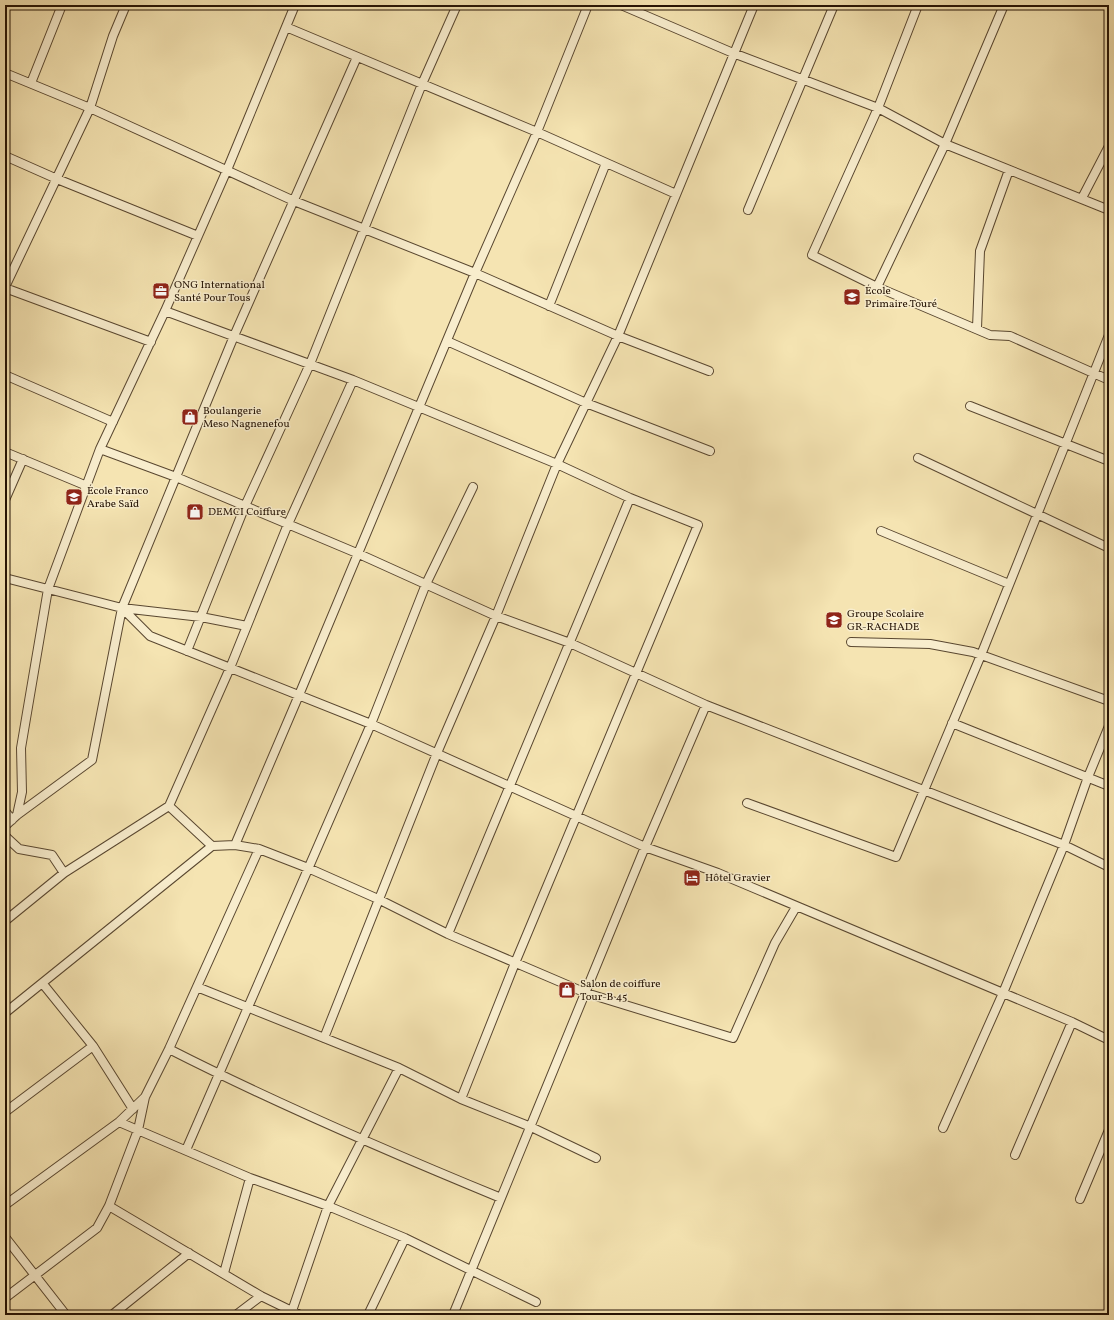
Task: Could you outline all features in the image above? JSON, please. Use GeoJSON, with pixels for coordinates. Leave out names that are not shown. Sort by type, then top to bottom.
{"type":"FeatureCollection","features":[{"type":"Feature","properties":{"kind":"street"},"geometry":{"type":"LineString","coordinates":[[31,84],[62,5]]}},
{"type":"Feature","properties":{"kind":"street"},"geometry":{"type":"LineString","coordinates":[[126,5],[113,36],[90,108],[5,287],[151,342]]}},
{"type":"Feature","properties":{"kind":"street"},"geometry":{"type":"LineString","coordinates":[[14,818],[22,792],[21,748],[48,589],[100,449],[151,342],[227,170],[295,5]]}},
{"type":"Feature","properties":{"kind":"street"},"geometry":{"type":"LineString","coordinates":[[187,651],[244,506],[310,364],[422,84],[457,5]]}},
{"type":"Feature","properties":{"kind":"street"},"geometry":{"type":"LineString","coordinates":[[235,845],[359,554],[475,273],[537,132],[588,5]]}},
{"type":"Feature","properties":{"kind":"street"},"geometry":{"type":"LineString","coordinates":[[621,5],[733,53],[878,108],[945,144],[1109,210]]}},
{"type":"Feature","properties":{"kind":"street"},"geometry":{"type":"LineString","coordinates":[[324,1038],[437,753],[496,616],[557,464],[618,336],[754,5]]}},
{"type":"Feature","properties":{"kind":"street"},"geometry":{"type":"LineString","coordinates":[[748,210],[834,5]]}},
{"type":"Feature","properties":{"kind":"street"},"geometry":{"type":"LineString","coordinates":[[918,5],[878,108],[812,255],[877,287],[977,328],[990,335],[1010,336],[1109,380]]}},
{"type":"Feature","properties":{"kind":"street"},"geometry":{"type":"LineString","coordinates":[[877,287],[945,144],[1004,5]]}},
{"type":"Feature","properties":{"kind":"street"},"geometry":{"type":"LineString","coordinates":[[286,27],[537,132],[676,194]]}},
{"type":"Feature","properties":{"kind":"street"},"geometry":{"type":"LineString","coordinates":[[5,826],[92,760],[122,608],[234,336],[357,57]]}},
{"type":"Feature","properties":{"kind":"street"},"geometry":{"type":"LineString","coordinates":[[5,73],[90,108],[294,200],[475,273],[618,336],[709,371]]}},
{"type":"Feature","properties":{"kind":"street"},"geometry":{"type":"LineString","coordinates":[[1082,198],[1109,146]]}},
{"type":"Feature","properties":{"kind":"street"},"geometry":{"type":"LineString","coordinates":[[5,156],[57,179],[198,236]]}},
{"type":"Feature","properties":{"kind":"street"},"geometry":{"type":"LineString","coordinates":[[550,306],[606,163]]}},
{"type":"Feature","properties":{"kind":"street"},"geometry":{"type":"LineString","coordinates":[[977,328],[980,251],[1009,170]]}},
{"type":"Feature","properties":{"kind":"street"},"geometry":{"type":"LineString","coordinates":[[165,311],[353,380],[557,464],[630,498],[698,525],[515,963],[462,1099]]}},
{"type":"Feature","properties":{"kind":"street"},"geometry":{"type":"LineString","coordinates":[[747,803],[896,857],[981,655],[1064,443],[1109,335]]}},
{"type":"Feature","properties":{"kind":"street"},"geometry":{"type":"LineString","coordinates":[[447,341],[586,403],[710,451]]}},
{"type":"Feature","properties":{"kind":"street"},"geometry":{"type":"LineString","coordinates":[[5,375],[113,422]]}},
{"type":"Feature","properties":{"kind":"street"},"geometry":{"type":"LineString","coordinates":[[5,921],[64,873],[169,806],[230,668],[288,524],[353,380]]}},
{"type":"Feature","properties":{"kind":"street"},"geometry":{"type":"LineString","coordinates":[[970,406],[1109,461]]}},
{"type":"Feature","properties":{"kind":"street"},"geometry":{"type":"LineString","coordinates":[[100,449],[176,477],[288,524],[359,554],[496,616],[570,643],[706,705],[1064,845],[1109,867]]}},
{"type":"Feature","properties":{"kind":"street"},"geometry":{"type":"LineString","coordinates":[[5,452],[87,486]]}},
{"type":"Feature","properties":{"kind":"street"},"geometry":{"type":"LineString","coordinates":[[918,458],[1109,548]]}},
{"type":"Feature","properties":{"kind":"street"},"geometry":{"type":"LineString","coordinates":[[5,500],[22,459]]}},
{"type":"Feature","properties":{"kind":"street"},"geometry":{"type":"LineString","coordinates":[[186,1150],[371,724],[426,584],[473,487]]}},
{"type":"Feature","properties":{"kind":"street"},"geometry":{"type":"LineString","coordinates":[[448,934],[630,498]]}},
{"type":"Feature","properties":{"kind":"street"},"geometry":{"type":"LineString","coordinates":[[881,531],[1009,584]]}},
{"type":"Feature","properties":{"kind":"street"},"geometry":{"type":"LineString","coordinates":[[5,578],[122,608],[201,617],[247,626]]}},
{"type":"Feature","properties":{"kind":"street"},"geometry":{"type":"LineString","coordinates":[[122,608],[150,636],[371,724],[645,847],[718,873],[1072,1022],[1109,1040]]}},
{"type":"Feature","properties":{"kind":"street"},"geometry":{"type":"LineString","coordinates":[[851,642],[930,644],[981,655],[1109,701]]}},
{"type":"Feature","properties":{"kind":"street"},"geometry":{"type":"LineString","coordinates":[[452,1315],[531,1127],[645,847],[706,705]]}},
{"type":"Feature","properties":{"kind":"street"},"geometry":{"type":"LineString","coordinates":[[952,723],[1109,786]]}},
{"type":"Feature","properties":{"kind":"street"},"geometry":{"type":"LineString","coordinates":[[943,1128],[1003,993],[1064,845],[1088,777],[1109,726]]}},
{"type":"Feature","properties":{"kind":"street"},"geometry":{"type":"LineString","coordinates":[[169,806],[212,846]]}},
{"type":"Feature","properties":{"kind":"street"},"geometry":{"type":"LineString","coordinates":[[5,811],[14,818]]}},
{"type":"Feature","properties":{"kind":"street"},"geometry":{"type":"LineString","coordinates":[[5,836],[19,849],[52,855],[64,873]]}},
{"type":"Feature","properties":{"kind":"street"},"geometry":{"type":"LineString","coordinates":[[5,1013],[43,984],[212,846],[235,845],[259,849],[308,868],[378,899],[448,934],[586,993],[733,1038],[775,943],[796,907]]}},
{"type":"Feature","properties":{"kind":"street"},"geometry":{"type":"LineString","coordinates":[[5,1298],[97,1228],[109,1206],[138,1130],[146,1097],[259,849]]}},
{"type":"Feature","properties":{"kind":"street"},"geometry":{"type":"LineString","coordinates":[[43,984],[92,1046],[133,1110]]}},
{"type":"Feature","properties":{"kind":"street"},"geometry":{"type":"LineString","coordinates":[[197,987],[399,1068],[462,1099],[531,1127],[596,1158]]}},
{"type":"Feature","properties":{"kind":"street"},"geometry":{"type":"LineString","coordinates":[[1015,1155],[1072,1022]]}},
{"type":"Feature","properties":{"kind":"street"},"geometry":{"type":"LineString","coordinates":[[5,1112],[92,1046]]}},
{"type":"Feature","properties":{"kind":"street"},"geometry":{"type":"LineString","coordinates":[[169,1049],[219,1075],[363,1141],[501,1198]]}},
{"type":"Feature","properties":{"kind":"street"},"geometry":{"type":"LineString","coordinates":[[292,1311],[328,1206],[363,1141],[399,1068]]}},
{"type":"Feature","properties":{"kind":"street"},"geometry":{"type":"LineString","coordinates":[[5,1206],[119,1122],[146,1097]]}},
{"type":"Feature","properties":{"kind":"street"},"geometry":{"type":"LineString","coordinates":[[119,1122],[250,1178],[328,1206],[405,1238],[536,1302]]}},
{"type":"Feature","properties":{"kind":"street"},"geometry":{"type":"LineString","coordinates":[[1080,1199],[1109,1131]]}},
{"type":"Feature","properties":{"kind":"street"},"geometry":{"type":"LineString","coordinates":[[224,1273],[250,1178]]}},
{"type":"Feature","properties":{"kind":"street"},"geometry":{"type":"LineString","coordinates":[[109,1206],[261,1296],[300,1315]]}},
{"type":"Feature","properties":{"kind":"street"},"geometry":{"type":"LineString","coordinates":[[5,1237],[66,1315]]}},
{"type":"Feature","properties":{"kind":"street"},"geometry":{"type":"LineString","coordinates":[[368,1315],[405,1238]]}},
{"type":"Feature","properties":{"kind":"street"},"geometry":{"type":"LineString","coordinates":[[112,1315],[189,1253]]}},
{"type":"Feature","properties":{"kind":"street"},"geometry":{"type":"LineString","coordinates":[[236,1315],[261,1296]]}},
{"type":"Feature","properties":{"kind":"place","name":"ONG International Santé Pour Tous"},"geometry":{"type":"Point","coordinates":[161,291]}},
{"type":"Feature","properties":{"kind":"place","name":"École Primaire Touré"},"geometry":{"type":"Point","coordinates":[852,297]}},
{"type":"Feature","properties":{"kind":"place","name":"Boulangerie Meso Nagnenefou"},"geometry":{"type":"Point","coordinates":[190,417]}},
{"type":"Feature","properties":{"kind":"place","name":"École Franco Arabe Saïd"},"geometry":{"type":"Point","coordinates":[74,497]}},
{"type":"Feature","properties":{"kind":"place","name":"DEMCI Coiffure"},"geometry":{"type":"Point","coordinates":[195,512]}},
{"type":"Feature","properties":{"kind":"place","name":"Groupe Scolaire GR-RACHADE"},"geometry":{"type":"Point","coordinates":[834,620]}},
{"type":"Feature","properties":{"kind":"place","name":"Hôtel Gravier"},"geometry":{"type":"Point","coordinates":[692,878]}},
{"type":"Feature","properties":{"kind":"place","name":"Salon de coiffure Tour-B 45"},"geometry":{"type":"Point","coordinates":[567,990]}}]}
